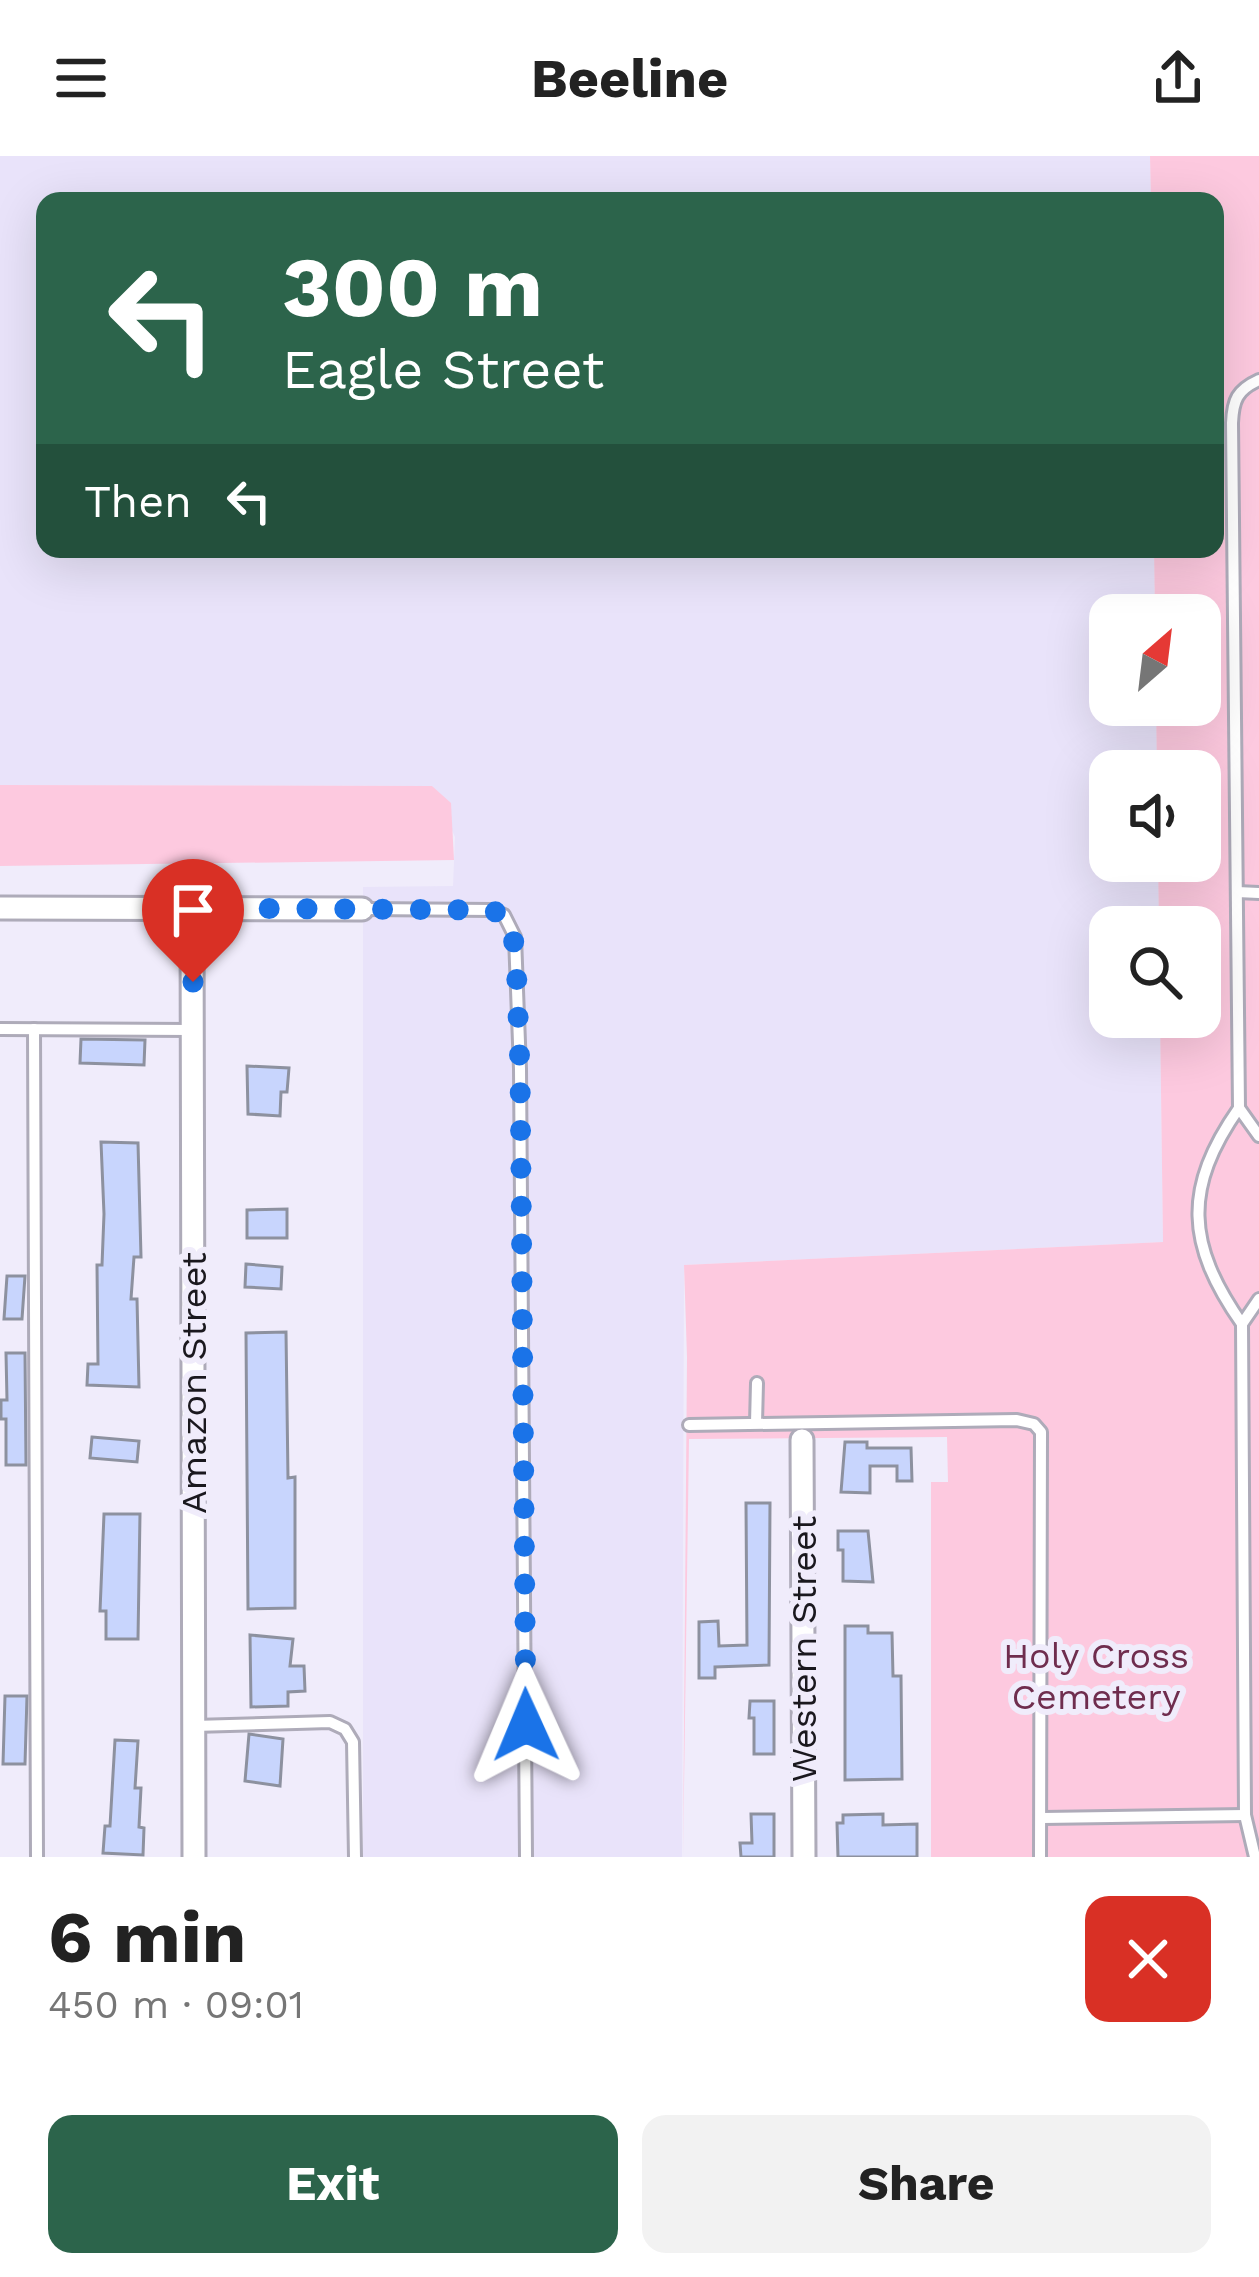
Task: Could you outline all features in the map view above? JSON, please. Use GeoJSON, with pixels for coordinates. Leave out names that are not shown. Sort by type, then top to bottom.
{"type":"FeatureCollection","features":[{"type":"Feature","properties":{"kind":"street"},"geometry":{"type":"LineString","coordinates":[[0,908],[362,909]]}},
{"type":"Feature","properties":{"kind":"street","name":"Amazon Street"},"geometry":{"type":"LineString","coordinates":[[192,908],[194,1857]]}},
{"type":"Feature","properties":{"kind":"street","name":"Western Street"},"geometry":{"type":"LineString","coordinates":[[802,1440],[804,1857]]}},
{"type":"Feature","properties":{"kind":"lane"},"geometry":{"type":"LineString","coordinates":[[1242,1324],[1221,1294],[1199,1233],[1199,1196],[1206,1163],[1239,1108],[1233,403],[1241,388],[1259,380]]}},
{"type":"Feature","properties":{"kind":"lane"},"geometry":{"type":"LineString","coordinates":[[1237,892],[1259,893]]}},
{"type":"Feature","properties":{"kind":"lane"},"geometry":{"type":"LineString","coordinates":[[362,909],[478,910],[504,915],[514,937],[526,1857]]}},
{"type":"Feature","properties":{"kind":"lane"},"geometry":{"type":"LineString","coordinates":[[0,1029],[193,1030]]}},
{"type":"Feature","properties":{"kind":"lane"},"geometry":{"type":"LineString","coordinates":[[34,1029],[37,1857]]}},
{"type":"Feature","properties":{"kind":"lane"},"geometry":{"type":"LineString","coordinates":[[1239,1108],[1259,1136]]}},
{"type":"Feature","properties":{"kind":"lane"},"geometry":{"type":"LineString","coordinates":[[1255,1857],[1245,1815],[1242,1324],[1259,1299]]}},
{"type":"Feature","properties":{"kind":"lane"},"geometry":{"type":"LineString","coordinates":[[756,1423],[757,1383]]}},
{"type":"Feature","properties":{"kind":"lane"},"geometry":{"type":"LineString","coordinates":[[689,1425],[1017,1420],[1034,1424],[1041,1432],[1040,1857]]}},
{"type":"Feature","properties":{"kind":"lane"},"geometry":{"type":"LineString","coordinates":[[1243,1485],[1259,1486]]}},
{"type":"Feature","properties":{"kind":"lane"},"geometry":{"type":"LineString","coordinates":[[194,1726],[330,1722],[345,1729],[353,1742],[355,1857]]}},
{"type":"Feature","properties":{"kind":"lane"},"geometry":{"type":"LineString","coordinates":[[1043,1818],[1245,1815]]}},
{"type":"Feature","properties":{"kind":"shaded area"},"geometry":{"type":"Polygon","coordinates":[[[0,156],[1150,156],[1151,192],[36,192],[36,558],[1154,558],[1155,594],[1089,594],[1089,726],[1156,726],[1157,750],[1089,750],[1089,882],[1158,882],[1159,906],[1089,906],[1089,1038],[1160,1038],[1163,1242],[684,1265],[682,1857],[363,1857],[363,887],[453,886],[455,837],[432,786],[0,785],[0,156]]]}},
{"type":"Feature","properties":{"kind":"green space","name":"Holy Cross Cemetery"},"geometry":{"type":"Polygon","coordinates":[[[1150,156],[1259,156],[1259,1857],[931,1857],[931,1482],[948,1482],[947,1437],[689,1439],[683,1857],[684,1265],[1163,1242],[1160,1038],[1221,1038],[1221,906],[1159,906],[1158,882],[1221,882],[1221,750],[1157,750],[1156,726],[1221,726],[1221,594],[1155,594],[1154,558],[1224,558],[1224,192],[1151,192],[1150,156]]]}},
{"type":"Feature","properties":{"kind":"green space"},"geometry":{"type":"Polygon","coordinates":[[[0,785],[432,786],[451,803],[454,860],[0,866],[0,785]]]}},
{"type":"Feature","properties":{"kind":"building"},"geometry":{"type":"Polygon","coordinates":[[[81,1039],[145,1040],[144,1065],[80,1063],[81,1039]]]}},
{"type":"Feature","properties":{"kind":"building"},"geometry":{"type":"Polygon","coordinates":[[[247,1066],[289,1068],[280,1116],[248,1114],[247,1066]]]}},
{"type":"Feature","properties":{"kind":"building"},"geometry":{"type":"Polygon","coordinates":[[[101,1142],[138,1143],[141,1257],[134,1257],[131,1299],[137,1299],[139,1387],[87,1385],[88,1364],[98,1364],[97,1265],[102,1265],[104,1214],[101,1142]]]}},
{"type":"Feature","properties":{"kind":"building"},"geometry":{"type":"Polygon","coordinates":[[[287,1209],[287,1238],[247,1238],[247,1210],[287,1209]]]}},
{"type":"Feature","properties":{"kind":"building"},"geometry":{"type":"Polygon","coordinates":[[[246,1264],[282,1267],[281,1289],[245,1287],[246,1264]]]}},
{"type":"Feature","properties":{"kind":"building"},"geometry":{"type":"Polygon","coordinates":[[[7,1276],[25,1276],[22,1319],[4,1319],[7,1276]]]}},
{"type":"Feature","properties":{"kind":"building"},"geometry":{"type":"Polygon","coordinates":[[[286,1332],[288,1478],[295,1477],[295,1608],[248,1609],[246,1333],[286,1332]]]}},
{"type":"Feature","properties":{"kind":"building"},"geometry":{"type":"Polygon","coordinates":[[[6,1353],[25,1353],[26,1465],[6,1465],[1,1400],[7,1400],[6,1353]]]}},
{"type":"Feature","properties":{"kind":"building"},"geometry":{"type":"Polygon","coordinates":[[[92,1437],[139,1441],[137,1462],[90,1458],[92,1437]]]}},
{"type":"Feature","properties":{"kind":"building"},"geometry":{"type":"Polygon","coordinates":[[[845,1442],[867,1442],[867,1448],[911,1448],[912,1481],[897,1481],[897,1466],[870,1466],[870,1493],[841,1492],[845,1442]]]}},
{"type":"Feature","properties":{"kind":"building"},"geometry":{"type":"Polygon","coordinates":[[[746,1503],[770,1503],[769,1665],[715,1667],[715,1678],[699,1678],[699,1622],[718,1621],[719,1646],[747,1645],[746,1503]]]}},
{"type":"Feature","properties":{"kind":"building"},"geometry":{"type":"Polygon","coordinates":[[[104,1514],[140,1514],[138,1639],[106,1639],[106,1611],[100,1611],[104,1514]]]}},
{"type":"Feature","properties":{"kind":"building"},"geometry":{"type":"Polygon","coordinates":[[[838,1531],[868,1531],[873,1582],[843,1581],[838,1531]]]}},
{"type":"Feature","properties":{"kind":"building"},"geometry":{"type":"Polygon","coordinates":[[[845,1626],[892,1633],[893,1676],[901,1676],[902,1779],[845,1780],[845,1626]]]}},
{"type":"Feature","properties":{"kind":"building"},"geometry":{"type":"Polygon","coordinates":[[[250,1635],[293,1639],[290,1666],[304,1666],[305,1691],[288,1692],[288,1706],[251,1707],[250,1635]]]}},
{"type":"Feature","properties":{"kind":"building"},"geometry":{"type":"Polygon","coordinates":[[[5,1696],[27,1696],[25,1764],[3,1764],[5,1696]]]}},
{"type":"Feature","properties":{"kind":"building"},"geometry":{"type":"Polygon","coordinates":[[[750,1701],[774,1701],[774,1754],[754,1754],[750,1701]]]}},
{"type":"Feature","properties":{"kind":"building"},"geometry":{"type":"Polygon","coordinates":[[[249,1734],[283,1739],[280,1786],[245,1781],[249,1734]]]}},
{"type":"Feature","properties":{"kind":"building"},"geometry":{"type":"Polygon","coordinates":[[[115,1740],[138,1741],[135,1788],[141,1788],[143,1855],[103,1853],[105,1826],[110,1826],[115,1740]]]}},
{"type":"Feature","properties":{"kind":"building"},"geometry":{"type":"Polygon","coordinates":[[[751,1814],[774,1814],[774,1857],[741,1857],[740,1843],[752,1843],[751,1814]]]}},
{"type":"Feature","properties":{"kind":"building"},"geometry":{"type":"Polygon","coordinates":[[[883,1814],[883,1825],[917,1824],[917,1857],[838,1857],[837,1823],[843,1823],[843,1815],[883,1814]]]}},
{"type":"Feature","properties":{"kind":"route"},"geometry":{"type":"LineString","coordinates":[[193,982],[192,908],[493,910],[511,924],[520,1069],[526,1725]]}}]}
